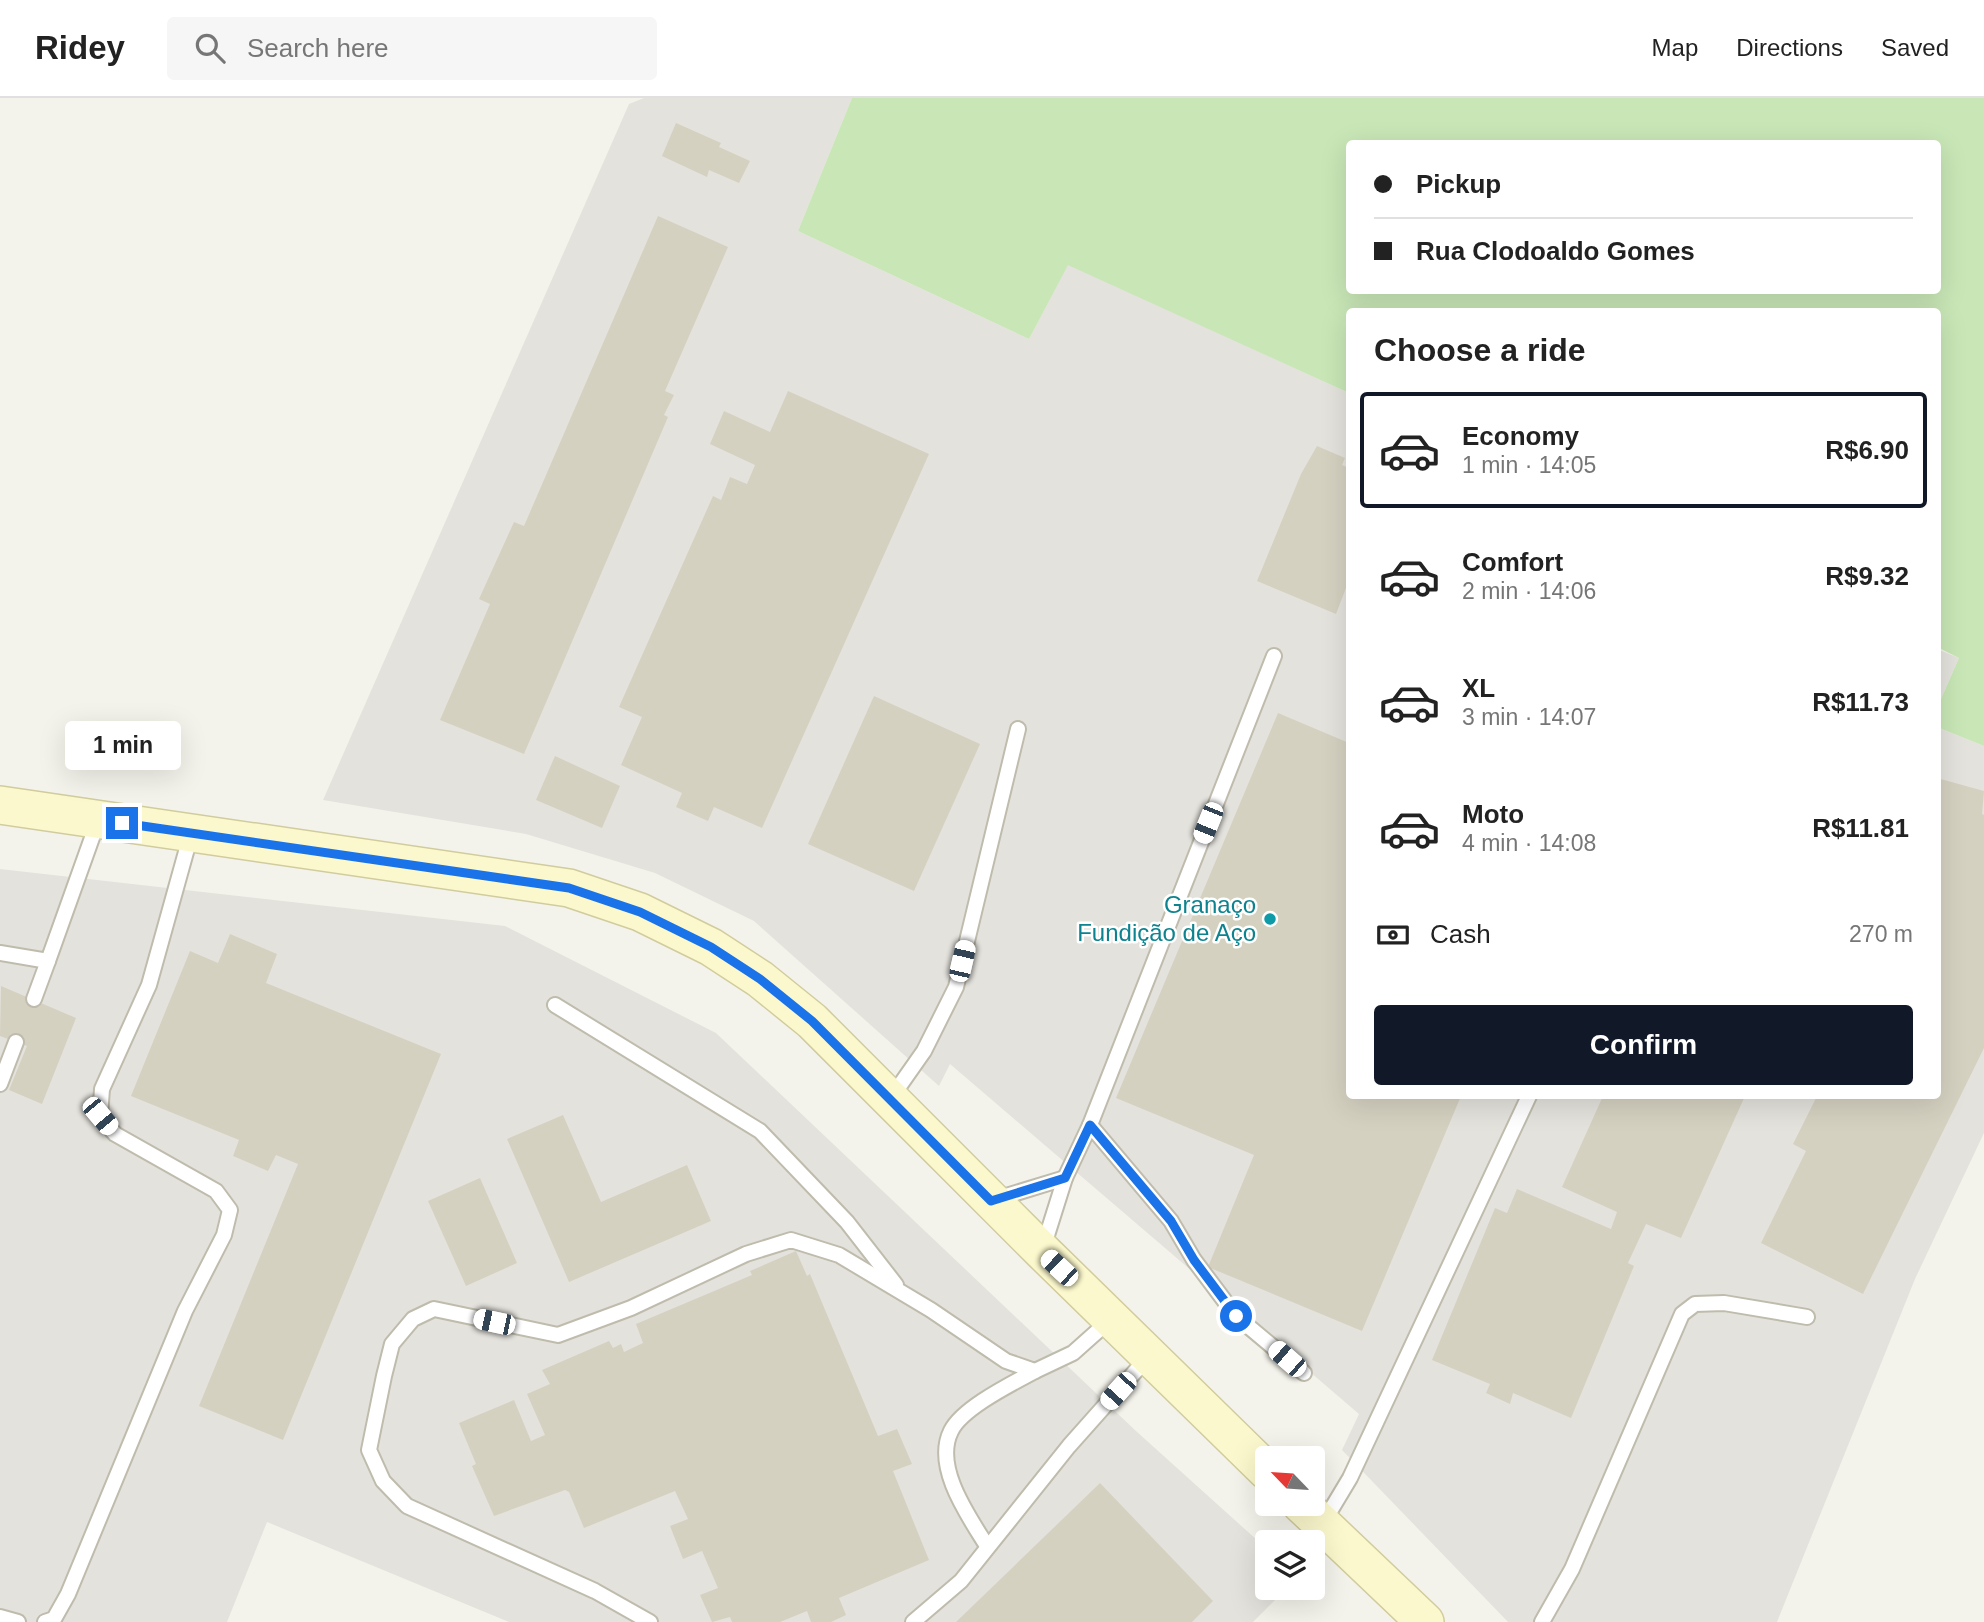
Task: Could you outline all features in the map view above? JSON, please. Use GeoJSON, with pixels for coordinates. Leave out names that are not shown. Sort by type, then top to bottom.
{"type":"FeatureCollection","features":[{"type":"Feature","properties":{"kind":"main road"},"geometry":{"type":"LineString","coordinates":[[0,806],[569,888],[640,912],[711,947],[760,979],[812,1021],[991,1201],[1255,1459]]}},
{"type":"Feature","properties":{"kind":"main road"},"geometry":{"type":"LineString","coordinates":[[1313,1516],[1425,1622]]}},
{"type":"Feature","properties":{"kind":"lane"},"geometry":{"type":"LineString","coordinates":[[1042,1251],[1065,1178],[1090,1125],[1274,656]]}},
{"type":"Feature","properties":{"kind":"lane"},"geometry":{"type":"LineString","coordinates":[[891,1100],[924,1051],[956,987],[1018,729]]}},
{"type":"Feature","properties":{"kind":"lane"},"geometry":{"type":"LineString","coordinates":[[34,999],[99,820]]}},
{"type":"Feature","properties":{"kind":"lane"},"geometry":{"type":"LineString","coordinates":[[45,1622],[54,1619],[68,1594],[185,1311],[224,1235],[230,1210],[216,1191],[115,1134],[100,1116],[102,1089],[149,985],[191,833]]}},
{"type":"Feature","properties":{"kind":"lane"},"geometry":{"type":"LineString","coordinates":[[0,953],[48,961]]}},
{"type":"Feature","properties":{"kind":"lane"},"geometry":{"type":"LineString","coordinates":[[555,1005],[760,1131],[847,1222],[901,1292]]}},
{"type":"Feature","properties":{"kind":"lane"},"geometry":{"type":"LineString","coordinates":[[0,1084],[16,1042]]}},
{"type":"Feature","properties":{"kind":"lane"},"geometry":{"type":"LineString","coordinates":[[1325,1501],[1350,1478],[1529,1099]]}},
{"type":"Feature","properties":{"kind":"lane"},"geometry":{"type":"LineString","coordinates":[[1090,1125],[1171,1221],[1194,1260],[1236,1316],[1304,1373]]}},
{"type":"Feature","properties":{"kind":"lane"},"geometry":{"type":"LineString","coordinates":[[991,1201],[1065,1178]]}},
{"type":"Feature","properties":{"kind":"lane"},"geometry":{"type":"LineString","coordinates":[[650,1622],[594,1591],[407,1506],[383,1481],[369,1450],[392,1344],[413,1319],[434,1309],[558,1335],[631,1308],[746,1254],[791,1240],[839,1255],[1006,1361],[1035,1371]]}},
{"type":"Feature","properties":{"kind":"lane"},"geometry":{"type":"LineString","coordinates":[[1542,1622],[1572,1569],[1682,1314],[1695,1304],[1724,1303],[1807,1317]]}},
{"type":"Feature","properties":{"kind":"lane"},"geometry":{"type":"LineString","coordinates":[[987,1546],[957,1497],[946,1454],[951,1430],[975,1406],[1035,1371],[1073,1353],[1112,1318]]}},
{"type":"Feature","properties":{"kind":"lane"},"geometry":{"type":"LineString","coordinates":[[913,1622],[961,1581],[1069,1446],[1150,1355]]}},
{"type":"Feature","properties":{"kind":"lane"},"geometry":{"type":"LineString","coordinates":[[0,1617],[18,1622]]}},
{"type":"Feature","properties":{"kind":"shaded area"},"geometry":{"type":"Polygon","coordinates":[[[644,98],[852,98],[798,231],[1029,339],[1068,264],[1346,392],[1346,1099],[1941,1099],[1941,729],[1984,746],[1984,1133],[1915,1279],[1777,1622],[1508,1622],[1342,1450],[1359,1414],[950,1064],[939,1086],[754,921],[655,873],[526,834],[323,800],[629,104],[644,98]]]}},
{"type":"Feature","properties":{"kind":"shaded area"},"geometry":{"type":"Polygon","coordinates":[[[1941,651],[1959,658],[1941,699],[1941,651]]]}},
{"type":"Feature","properties":{"kind":"shaded area"},"geometry":{"type":"Polygon","coordinates":[[[0,869],[505,926],[716,1033],[1136,1431],[1255,1538],[1255,1600],[1275,1600],[1253,1622],[509,1622],[267,1522],[227,1622],[0,1622],[0,869]]]}},
{"type":"Feature","properties":{"kind":"green space"},"geometry":{"type":"Polygon","coordinates":[[[852,98],[1984,98],[1984,746],[1941,729],[1941,699],[1959,658],[1941,649],[1941,308],[1346,308],[1346,392],[1068,265],[1029,339],[798,231],[852,98]]]}},
{"type":"Feature","properties":{"kind":"building"},"geometry":{"type":"Polygon","coordinates":[[[676,123],[721,143],[719,147],[750,161],[739,183],[709,170],[707,177],[662,156],[676,123]]]}},
{"type":"Feature","properties":{"kind":"building"},"geometry":{"type":"Polygon","coordinates":[[[658,216],[728,247],[665,391],[674,395],[664,415],[668,417],[524,754],[440,720],[490,604],[479,599],[514,522],[524,526],[658,216]]]}},
{"type":"Feature","properties":{"kind":"building"},"geometry":{"type":"Polygon","coordinates":[[[788,391],[929,454],[762,828],[714,807],[708,821],[676,807],[682,793],[621,765],[642,717],[619,707],[713,496],[721,500],[730,477],[747,484],[755,465],[710,444],[724,411],[770,432],[788,391]]]}},
{"type":"Feature","properties":{"kind":"building"},"geometry":{"type":"Polygon","coordinates":[[[1317,446],[1345,458],[1342,465],[1346,467],[1346,588],[1336,614],[1257,581],[1301,474],[1317,446]]]}},
{"type":"Feature","properties":{"kind":"building"},"geometry":{"type":"Polygon","coordinates":[[[874,696],[980,744],[914,891],[808,844],[874,696]]]}},
{"type":"Feature","properties":{"kind":"building","name":"Granaço Fundição de Aço"},"geometry":{"type":"Polygon","coordinates":[[[1278,713],[1346,742],[1346,1099],[1460,1099],[1362,1331],[1208,1267],[1254,1155],[1116,1098],[1278,713]]]}},
{"type":"Feature","properties":{"kind":"building"},"geometry":{"type":"Polygon","coordinates":[[[555,756],[620,786],[602,828],[536,800],[555,756]]]}},
{"type":"Feature","properties":{"kind":"building"},"geometry":{"type":"Polygon","coordinates":[[[1941,779],[1984,791],[1984,1048],[1863,1294],[1761,1243],[1806,1151],[1793,1144],[1816,1099],[1941,1099],[1941,779]]]}},
{"type":"Feature","properties":{"kind":"building"},"geometry":{"type":"Polygon","coordinates":[[[230,934],[277,954],[266,983],[441,1054],[283,1440],[199,1406],[298,1164],[276,1155],[268,1171],[233,1156],[239,1140],[131,1096],[190,951],[218,963],[230,934]]]}},
{"type":"Feature","properties":{"kind":"building"},"geometry":{"type":"Polygon","coordinates":[[[1,986],[76,1018],[42,1104],[9,1090],[27,1046],[0,1036],[1,986]]]}},
{"type":"Feature","properties":{"kind":"building"},"geometry":{"type":"Polygon","coordinates":[[[1602,1099],[1744,1099],[1681,1238],[1646,1224],[1628,1263],[1634,1266],[1571,1418],[1513,1393],[1510,1404],[1486,1393],[1490,1384],[1432,1360],[1495,1208],[1507,1213],[1517,1189],[1611,1229],[1617,1212],[1562,1187],[1602,1099]]]}},
{"type":"Feature","properties":{"kind":"building"},"geometry":{"type":"Polygon","coordinates":[[[563,1115],[601,1202],[687,1165],[711,1221],[569,1282],[507,1139],[563,1115]]]}},
{"type":"Feature","properties":{"kind":"building"},"geometry":{"type":"Polygon","coordinates":[[[480,1178],[517,1263],[466,1286],[428,1201],[480,1178]]]}},
{"type":"Feature","properties":{"kind":"building"},"geometry":{"type":"Polygon","coordinates":[[[796,1251],[807,1276],[810,1274],[878,1436],[897,1429],[912,1464],[893,1471],[929,1560],[839,1598],[846,1615],[831,1622],[811,1622],[807,1611],[780,1622],[732,1622],[730,1617],[712,1622],[700,1595],[718,1588],[702,1551],[683,1559],[670,1526],[688,1519],[675,1491],[584,1528],[569,1492],[565,1490],[494,1516],[472,1466],[476,1464],[459,1423],[514,1400],[531,1441],[545,1435],[527,1394],[550,1384],[542,1370],[609,1341],[613,1348],[621,1344],[624,1352],[643,1343],[636,1324],[752,1275],[750,1271],[796,1251]]]}},
{"type":"Feature","properties":{"kind":"building"},"geometry":{"type":"Polygon","coordinates":[[[1100,1483],[1213,1601],[1192,1622],[956,1622],[1100,1483]]]}},
{"type":"Feature","properties":{"kind":"place","name":"Granaço Fundição de Aço"},"geometry":{"type":"Point","coordinates":[1270,919]}},
{"type":"Feature","properties":{"kind":"route"},"geometry":{"type":"LineString","coordinates":[[122,823],[569,888],[640,912],[711,947],[760,979],[812,1021],[991,1201],[1065,1178],[1090,1125],[1171,1221],[1194,1260],[1236,1316]]}}]}
